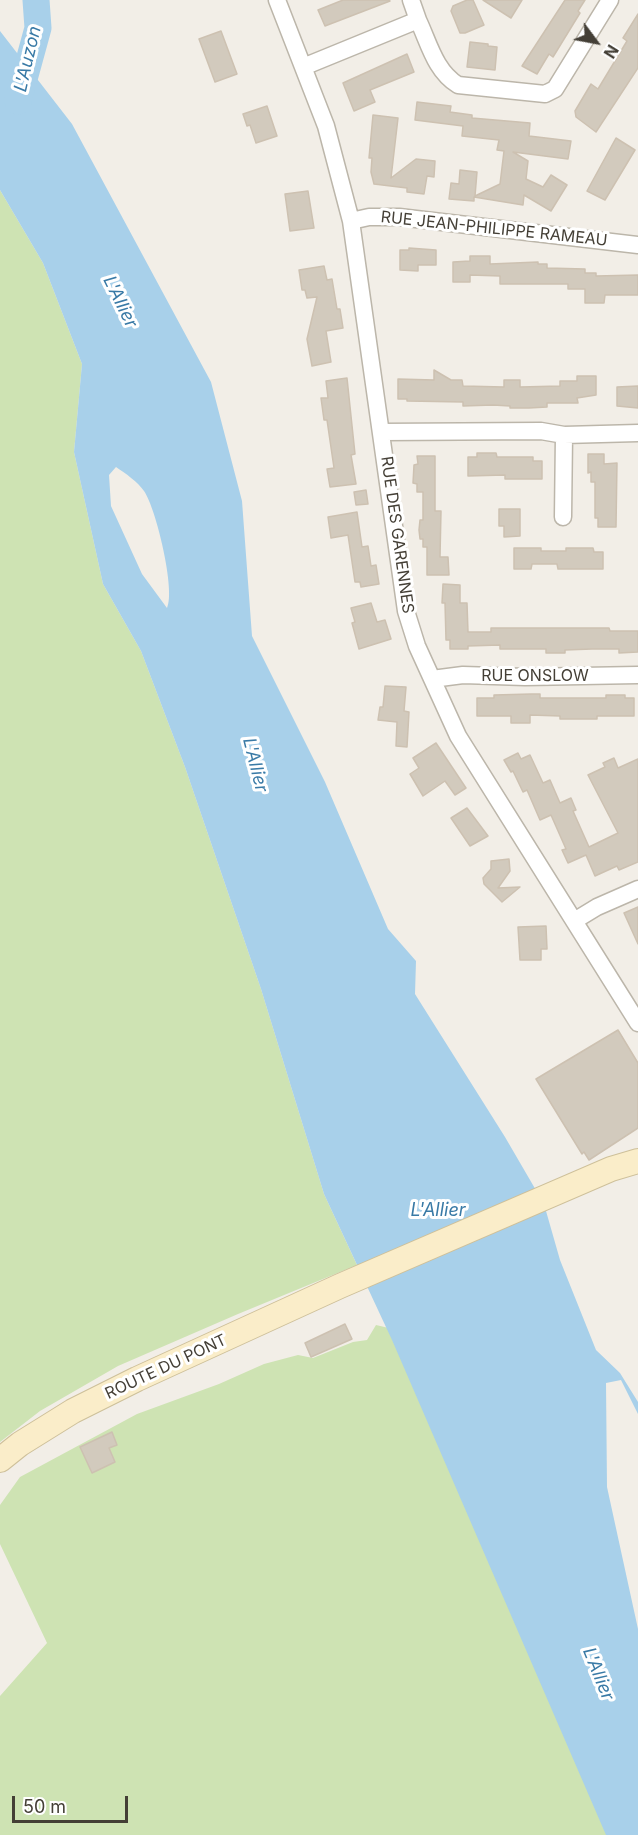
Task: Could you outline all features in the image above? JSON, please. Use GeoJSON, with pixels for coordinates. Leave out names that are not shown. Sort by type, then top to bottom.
{"type":"FeatureCollection","features":[{"type":"Feature","properties":{"kind":"main road","name":"ROUTE DU PONT"},"geometry":{"type":"LineString","coordinates":[[0,1460],[20,1444],[72,1411],[340,1286],[611,1169],[638,1162]]}},
{"type":"Feature","properties":{"kind":"street","name":"RUE DES GARENNES"},"geometry":{"type":"LineString","coordinates":[[277,0],[326,126],[351,221],[406,611],[417,646],[458,736],[638,1023]]}},
{"type":"Feature","properties":{"kind":"street"},"geometry":{"type":"LineString","coordinates":[[411,0],[440,70],[447,78],[458,85],[546,94],[555,89],[610,0]]}},
{"type":"Feature","properties":{"kind":"street"},"geometry":{"type":"LineString","coordinates":[[303,67],[418,20]]}},
{"type":"Feature","properties":{"kind":"street","name":"RUE JEAN-PHILIPPE RAMEAU"},"geometry":{"type":"LineString","coordinates":[[351,221],[369,217],[399,217],[638,245]]}},
{"type":"Feature","properties":{"kind":"street"},"geometry":{"type":"LineString","coordinates":[[382,432],[541,432],[564,435],[638,433]]}},
{"type":"Feature","properties":{"kind":"street"},"geometry":{"type":"LineString","coordinates":[[563,517],[564,435]]}},
{"type":"Feature","properties":{"kind":"street","name":"RUE ONSLOW"},"geometry":{"type":"LineString","coordinates":[[432,679],[463,675],[525,677],[638,675]]}},
{"type":"Feature","properties":{"kind":"street"},"geometry":{"type":"LineString","coordinates":[[574,921],[597,907],[638,889]]}},
{"type":"Feature","properties":{"kind":"green space"},"geometry":{"type":"Polygon","coordinates":[[[0,190],[43,263],[82,364],[74,452],[103,584],[141,651],[185,767],[261,989],[324,1194],[357,1265],[118,1366],[40,1411],[0,1442],[0,190]]]}},
{"type":"Feature","properties":{"kind":"green space"},"geometry":{"type":"Polygon","coordinates":[[[376,1325],[393,1329],[637,1835],[0,1835],[0,1696],[47,1643],[0,1544],[0,1505],[20,1477],[137,1414],[219,1384],[264,1364],[298,1355],[313,1358],[353,1342],[367,1340],[376,1325]]]}},
{"type":"Feature","properties":{"kind":"water","name":"L'Allier"},"geometry":{"type":"Polygon","coordinates":[[[0,31],[72,124],[211,382],[242,501],[252,636],[325,782],[388,929],[416,961],[415,994],[505,1137],[544,1204],[560,1260],[596,1350],[620,1373],[638,1402],[638,1414],[621,1380],[606,1383],[607,1487],[638,1629],[638,1835],[606,1835],[392,1340],[324,1194],[261,989],[185,767],[141,651],[103,584],[74,452],[82,364],[43,263],[0,190],[0,31]],[[116,467],[109,475],[111,506],[142,574],[167,608],[169,585],[167,568],[149,500],[144,491],[131,478],[116,467]]]}},
{"type":"Feature","properties":{"kind":"building"},"geometry":{"type":"Polygon","coordinates":[[[343,0],[390,1],[325,26],[318,10],[343,0]]]}},
{"type":"Feature","properties":{"kind":"building"},"geometry":{"type":"Polygon","coordinates":[[[473,0],[484,25],[460,33],[451,11],[453,6],[473,0]]]}},
{"type":"Feature","properties":{"kind":"building"},"geometry":{"type":"Polygon","coordinates":[[[483,0],[522,0],[511,18],[483,0]]]}},
{"type":"Feature","properties":{"kind":"building"},"geometry":{"type":"Polygon","coordinates":[[[565,0],[585,0],[578,11],[580,13],[553,57],[549,54],[537,74],[522,66],[565,0]]]}},
{"type":"Feature","properties":{"kind":"building"},"geometry":{"type":"Polygon","coordinates":[[[638,14],[638,68],[596,132],[576,117],[575,111],[591,84],[598,89],[627,41],[623,38],[638,14]]]}},
{"type":"Feature","properties":{"kind":"building"},"geometry":{"type":"Polygon","coordinates":[[[221,31],[237,74],[215,82],[199,39],[221,31]]]}},
{"type":"Feature","properties":{"kind":"building"},"geometry":{"type":"Polygon","coordinates":[[[470,42],[497,47],[495,70],[467,67],[470,42]]]}},
{"type":"Feature","properties":{"kind":"building"},"geometry":{"type":"Polygon","coordinates":[[[407,54],[414,72],[370,90],[375,102],[354,111],[343,83],[407,54]]]}},
{"type":"Feature","properties":{"kind":"building"},"geometry":{"type":"Polygon","coordinates":[[[417,102],[451,106],[450,112],[472,115],[472,118],[530,123],[529,136],[571,141],[568,159],[513,152],[528,161],[526,179],[543,187],[551,175],[567,185],[551,211],[524,195],[523,205],[474,197],[474,201],[449,199],[451,183],[459,184],[460,170],[477,172],[475,196],[500,184],[504,151],[497,150],[499,140],[462,136],[463,126],[415,120],[417,102]]]}},
{"type":"Feature","properties":{"kind":"building"},"geometry":{"type":"Polygon","coordinates":[[[267,106],[277,136],[256,143],[250,125],[247,126],[243,114],[267,106]]]}},
{"type":"Feature","properties":{"kind":"building"},"geometry":{"type":"Polygon","coordinates":[[[373,115],[398,118],[391,178],[416,159],[435,161],[434,177],[427,176],[424,194],[407,192],[407,188],[374,184],[371,172],[372,158],[369,158],[373,115]]]}},
{"type":"Feature","properties":{"kind":"building"},"geometry":{"type":"Polygon","coordinates":[[[616,138],[635,150],[605,200],[587,191],[616,138]]]}},
{"type":"Feature","properties":{"kind":"building"},"geometry":{"type":"Polygon","coordinates":[[[308,191],[314,228],[290,231],[285,194],[308,191]]]}},
{"type":"Feature","properties":{"kind":"building"},"geometry":{"type":"Polygon","coordinates":[[[409,248],[436,250],[436,265],[418,265],[418,271],[400,270],[400,250],[409,250],[409,248]]]}},
{"type":"Feature","properties":{"kind":"building"},"geometry":{"type":"Polygon","coordinates":[[[470,256],[490,256],[490,264],[538,262],[538,264],[547,264],[547,268],[585,269],[585,273],[596,273],[596,276],[638,275],[638,295],[605,295],[604,303],[585,303],[585,289],[568,289],[568,284],[500,284],[500,276],[470,275],[470,282],[453,282],[453,262],[470,261],[470,256]]]}},
{"type":"Feature","properties":{"kind":"building"},"geometry":{"type":"Polygon","coordinates":[[[324,266],[327,280],[332,279],[343,328],[326,331],[331,362],[312,366],[307,339],[317,297],[307,298],[305,290],[302,290],[299,270],[324,266]]]}},
{"type":"Feature","properties":{"kind":"building"},"geometry":{"type":"Polygon","coordinates":[[[434,370],[451,380],[462,380],[463,386],[504,387],[504,380],[520,380],[520,387],[560,386],[560,381],[577,381],[577,376],[596,376],[596,395],[577,398],[578,403],[547,403],[547,407],[529,408],[493,405],[463,406],[463,402],[398,399],[398,379],[434,380],[434,370]]]}},
{"type":"Feature","properties":{"kind":"building"},"geometry":{"type":"Polygon","coordinates":[[[347,378],[355,454],[351,455],[356,484],[330,487],[327,469],[334,468],[327,420],[324,420],[321,398],[328,398],[326,381],[347,378]]]}},
{"type":"Feature","properties":{"kind":"building"},"geometry":{"type":"Polygon","coordinates":[[[638,386],[638,408],[617,406],[617,387],[638,386]]]}},
{"type":"Feature","properties":{"kind":"building"},"geometry":{"type":"Polygon","coordinates":[[[477,453],[496,453],[497,457],[533,457],[533,461],[542,461],[542,479],[505,479],[505,475],[468,476],[468,457],[477,457],[477,453]]]}},
{"type":"Feature","properties":{"kind":"building"},"geometry":{"type":"Polygon","coordinates":[[[588,454],[604,454],[604,464],[617,463],[616,527],[598,527],[598,518],[595,518],[595,482],[591,482],[591,472],[588,473],[588,454]]]}},
{"type":"Feature","properties":{"kind":"building"},"geometry":{"type":"Polygon","coordinates":[[[417,456],[435,456],[435,511],[441,511],[440,557],[448,557],[449,575],[427,575],[427,547],[423,547],[423,539],[420,539],[419,530],[420,520],[423,520],[423,492],[417,492],[417,484],[413,483],[414,465],[418,464],[417,456]]]}},
{"type":"Feature","properties":{"kind":"building"},"geometry":{"type":"Polygon","coordinates":[[[366,490],[368,504],[356,505],[354,492],[366,490]]]}},
{"type":"Feature","properties":{"kind":"building"},"geometry":{"type":"Polygon","coordinates":[[[499,509],[520,509],[520,536],[504,537],[504,526],[499,526],[499,509]]]}},
{"type":"Feature","properties":{"kind":"building"},"geometry":{"type":"Polygon","coordinates":[[[357,512],[362,547],[368,546],[371,566],[376,565],[379,584],[361,587],[360,582],[355,582],[348,535],[331,538],[328,517],[357,512]]]}},
{"type":"Feature","properties":{"kind":"building"},"geometry":{"type":"Polygon","coordinates":[[[514,548],[566,551],[566,548],[593,548],[594,552],[603,552],[603,569],[558,569],[557,564],[532,564],[531,569],[514,569],[514,548]]]}},
{"type":"Feature","properties":{"kind":"building"},"geometry":{"type":"Polygon","coordinates":[[[443,584],[460,585],[460,603],[467,603],[468,632],[491,632],[491,628],[609,628],[610,631],[638,631],[638,652],[619,653],[619,649],[592,649],[546,653],[546,649],[500,649],[500,645],[450,649],[450,640],[446,640],[445,603],[442,603],[443,584]]]}},
{"type":"Feature","properties":{"kind":"building"},"geometry":{"type":"Polygon","coordinates":[[[371,603],[377,622],[385,620],[391,639],[359,649],[352,623],[355,622],[351,608],[371,603]]]}},
{"type":"Feature","properties":{"kind":"building"},"geometry":{"type":"Polygon","coordinates":[[[385,686],[406,687],[404,711],[409,712],[407,747],[396,746],[397,722],[378,720],[380,707],[383,707],[385,686]]]}},
{"type":"Feature","properties":{"kind":"building"},"geometry":{"type":"Polygon","coordinates":[[[540,694],[540,698],[606,698],[606,695],[625,695],[625,698],[634,698],[634,716],[560,719],[560,716],[530,715],[530,723],[511,723],[511,716],[477,716],[477,698],[494,698],[494,695],[540,694]]]}},
{"type":"Feature","properties":{"kind":"building"},"geometry":{"type":"Polygon","coordinates":[[[436,743],[466,788],[455,795],[445,781],[423,796],[410,774],[419,768],[413,758],[436,743]]]}},
{"type":"Feature","properties":{"kind":"building"},"geometry":{"type":"Polygon","coordinates":[[[518,753],[521,759],[530,755],[543,783],[550,780],[560,803],[571,798],[576,810],[573,811],[589,847],[618,833],[588,775],[605,767],[603,763],[614,758],[618,768],[638,759],[638,862],[619,870],[617,866],[595,876],[586,855],[568,863],[562,850],[566,849],[551,815],[540,820],[527,790],[523,792],[513,771],[511,772],[504,760],[518,753]]]}},
{"type":"Feature","properties":{"kind":"building"},"geometry":{"type":"Polygon","coordinates":[[[467,808],[488,836],[470,846],[451,818],[467,808]]]}},
{"type":"Feature","properties":{"kind":"building"},"geometry":{"type":"Polygon","coordinates":[[[509,859],[510,871],[498,888],[520,887],[502,902],[484,884],[483,878],[491,869],[491,861],[509,859]]]}},
{"type":"Feature","properties":{"kind":"building"},"geometry":{"type":"Polygon","coordinates":[[[638,907],[638,944],[624,913],[638,907]]]}},
{"type":"Feature","properties":{"kind":"building"},"geometry":{"type":"Polygon","coordinates":[[[546,926],[547,949],[541,949],[541,960],[520,960],[518,927],[546,926]]]}},
{"type":"Feature","properties":{"kind":"building"},"geometry":{"type":"Polygon","coordinates":[[[618,1030],[638,1063],[638,1128],[589,1160],[584,1152],[582,1154],[536,1079],[618,1030]]]}},
{"type":"Feature","properties":{"kind":"building"},"geometry":{"type":"Polygon","coordinates":[[[345,1324],[352,1339],[311,1357],[305,1343],[345,1324]]]}},
{"type":"Feature","properties":{"kind":"building"},"geometry":{"type":"Polygon","coordinates":[[[112,1432],[117,1445],[109,1448],[115,1462],[92,1473],[80,1447],[112,1432]]]}},
{"type":"Feature","properties":{"kind":"waterway","name":"L'Auzon"},"geometry":{"type":"LineString","coordinates":[[18,101],[38,28],[36,0]]}}]}
